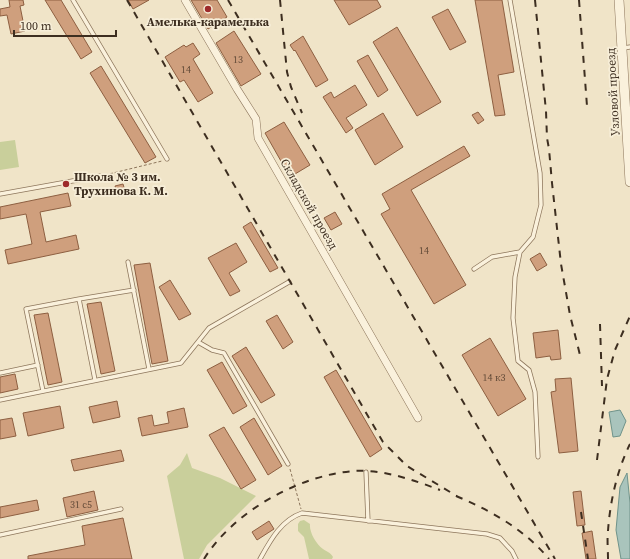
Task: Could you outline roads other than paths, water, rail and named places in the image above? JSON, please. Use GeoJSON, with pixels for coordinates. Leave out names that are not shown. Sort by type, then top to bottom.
{"type":"FeatureCollection","features":[{"type":"Feature","properties":{"kind":"street","name":"Складской проезд"},"geometry":{"type":"LineString","coordinates":[[185,0],[256,119],[258,138],[418,418]]}},
{"type":"Feature","properties":{"kind":"street","name":"Узловой проезд"},"geometry":{"type":"LineString","coordinates":[[618,0],[626,48],[630,182]]}},
{"type":"Feature","properties":{"kind":"lane"},"geometry":{"type":"LineString","coordinates":[[73,0],[167,159]]}},
{"type":"Feature","properties":{"kind":"lane"},"geometry":{"type":"LineString","coordinates":[[510,0],[540,173],[541,205],[533,237],[520,252],[515,277],[513,318],[518,361],[528,370],[535,392],[538,457]]}},
{"type":"Feature","properties":{"kind":"lane"},"geometry":{"type":"LineString","coordinates":[[0,194],[100,176]]}},
{"type":"Feature","properties":{"kind":"lane"},"geometry":{"type":"LineString","coordinates":[[474,269],[492,257],[520,252]]}},
{"type":"Feature","properties":{"kind":"lane"},"geometry":{"type":"LineString","coordinates":[[128,262],[148,369]]}},
{"type":"Feature","properties":{"kind":"lane"},"geometry":{"type":"LineString","coordinates":[[0,400],[181,363],[209,328],[289,282]]}},
{"type":"Feature","properties":{"kind":"lane"},"geometry":{"type":"LineString","coordinates":[[43,391],[26,309],[134,290]]}},
{"type":"Feature","properties":{"kind":"lane"},"geometry":{"type":"LineString","coordinates":[[79,299],[95,380]]}},
{"type":"Feature","properties":{"kind":"lane"},"geometry":{"type":"LineString","coordinates":[[198,342],[212,350],[224,353],[288,464]]}},
{"type":"Feature","properties":{"kind":"lane"},"geometry":{"type":"LineString","coordinates":[[0,373],[38,365]]}},
{"type":"Feature","properties":{"kind":"lane"},"geometry":{"type":"LineString","coordinates":[[366,472],[368,521]]}},
{"type":"Feature","properties":{"kind":"lane"},"geometry":{"type":"LineString","coordinates":[[0,535],[121,509]]}},
{"type":"Feature","properties":{"kind":"lane"},"geometry":{"type":"LineString","coordinates":[[260,559],[283,524],[293,516],[302,513],[487,534],[500,538],[512,551],[516,559]]}},
{"type":"Feature","properties":{"kind":"water"},"geometry":{"type":"Polygon","coordinates":[[[620,410],[626,421],[620,436],[613,437],[609,412],[620,410]]]}},
{"type":"Feature","properties":{"kind":"water"},"geometry":{"type":"Polygon","coordinates":[[[627,473],[630,503],[630,559],[621,559],[616,530],[620,487],[627,473]]]}},
{"type":"Feature","properties":{"kind":"railway"},"geometry":{"type":"LineString","coordinates":[[127,0],[383,442],[407,466],[460,498]]}},
{"type":"Feature","properties":{"kind":"railway"},"geometry":{"type":"LineString","coordinates":[[228,0],[555,559]]}},
{"type":"Feature","properties":{"kind":"railway"},"geometry":{"type":"LineString","coordinates":[[280,0],[287,72],[291,87],[302,113]]}},
{"type":"Feature","properties":{"kind":"railway"},"geometry":{"type":"LineString","coordinates":[[535,0],[546,111],[547,138],[561,264],[570,315],[580,355]]}},
{"type":"Feature","properties":{"kind":"railway"},"geometry":{"type":"LineString","coordinates":[[579,0],[587,106]]}},
{"type":"Feature","properties":{"kind":"railway"},"geometry":{"type":"LineString","coordinates":[[597,460],[607,379],[615,350],[630,316]]}},
{"type":"Feature","properties":{"kind":"railway"},"geometry":{"type":"LineString","coordinates":[[600,324],[602,386]]}},
{"type":"Feature","properties":{"kind":"railway"},"geometry":{"type":"LineString","coordinates":[[608,559],[608,534],[612,498],[621,464],[630,444]]}},
{"type":"Feature","properties":{"kind":"railway"},"geometry":{"type":"LineString","coordinates":[[204,559],[232,526],[250,512],[269,499],[290,488],[311,480],[333,474],[365,471],[387,473],[440,490]]}},
{"type":"Feature","properties":{"kind":"railway"},"geometry":{"type":"LineString","coordinates":[[456,496],[495,515],[519,530],[549,559]]}},
{"type":"Feature","properties":{"kind":"railway"},"geometry":{"type":"LineString","coordinates":[[581,512],[588,559]]}},
{"type":"Feature","properties":{"kind":"place","name":"Амелька-карамелька"},"geometry":{"type":"Point","coordinates":[208,9]}},
{"type":"Feature","properties":{"kind":"place","name":"Школа № 3 им. Трухинова К. М."},"geometry":{"type":"Point","coordinates":[66,184]}}]}
